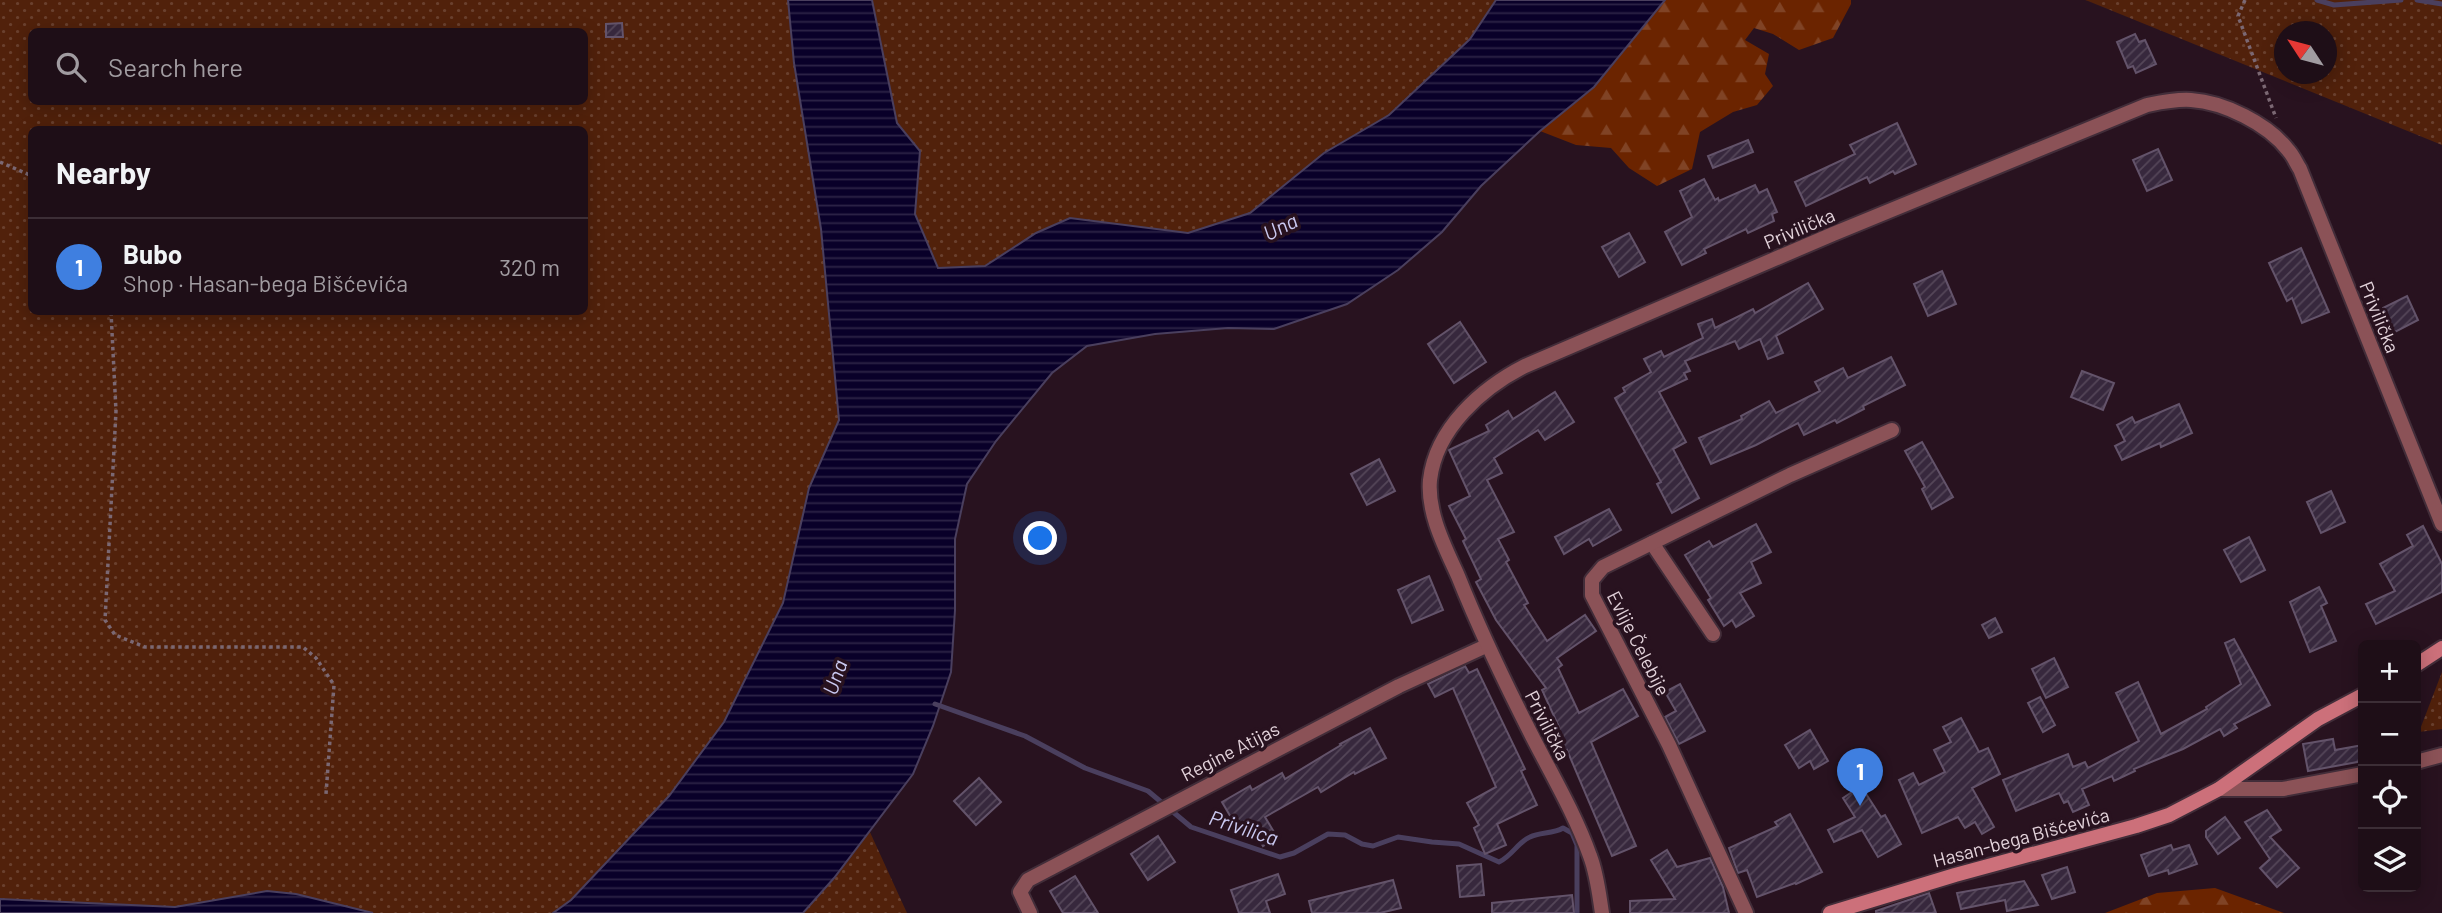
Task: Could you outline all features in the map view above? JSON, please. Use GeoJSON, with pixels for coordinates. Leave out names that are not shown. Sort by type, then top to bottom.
{"type":"FeatureCollection","features":[{"type":"Feature","properties":{"kind":"street","name":"Privilička"},"geometry":{"type":"LineString","coordinates":[[1602,913],[1597,878],[1590,856],[1574,818],[1486,646],[1439,532],[1431,501],[1432,468],[1441,444],[1483,391],[1503,377],[1833,234],[2147,105],[2194,100],[2220,107],[2269,132],[2288,149],[2300,169],[2442,524]]}},
{"type":"Feature","properties":{"kind":"street","name":"Evlije Čelebije"},"geometry":{"type":"LineString","coordinates":[[1746,913],[1669,745],[1592,596],[1592,580],[1603,567],[1790,475],[1892,430]]}},
{"type":"Feature","properties":{"kind":"street"},"geometry":{"type":"LineString","coordinates":[[1652,543],[1713,634]]}},
{"type":"Feature","properties":{"kind":"street","name":"Regine Atijas"},"geometry":{"type":"LineString","coordinates":[[1030,913],[1020,892],[1028,880],[1040,872],[1399,686],[1486,646]]}},
{"type":"Feature","properties":{"kind":"street"},"geometry":{"type":"LineString","coordinates":[[2421,662],[2442,648]]}},
{"type":"Feature","properties":{"kind":"street","name":"Hasan-bega Bišćevića"},"geometry":{"type":"LineString","coordinates":[[1830,913],[1955,874],[2169,815],[2219,789],[2318,719],[2358,698]]}},
{"type":"Feature","properties":{"kind":"street"},"geometry":{"type":"LineString","coordinates":[[2421,761],[2442,755]]}},
{"type":"Feature","properties":{"kind":"street"},"geometry":{"type":"LineString","coordinates":[[2219,789],[2283,789],[2358,775]]}},
{"type":"Feature","properties":{"kind":"path"},"geometry":{"type":"LineString","coordinates":[[2245,0],[2238,16],[2288,149]]}},
{"type":"Feature","properties":{"kind":"path"},"geometry":{"type":"LineString","coordinates":[[0,162],[28,174]]}},
{"type":"Feature","properties":{"kind":"path"},"geometry":{"type":"LineString","coordinates":[[111,315],[116,411],[105,620],[115,635],[145,647],[303,647],[316,659],[334,685],[326,794]]}},
{"type":"Feature","properties":{"kind":"shaded area"},"geometry":{"type":"Polygon","coordinates":[[[0,0],[788,0],[794,63],[821,229],[839,420],[783,603],[724,722],[669,796],[571,900],[553,913],[373,913],[296,894],[267,891],[175,907],[0,899],[0,0]]]}},
{"type":"Feature","properties":{"kind":"shaded area"},"geometry":{"type":"Polygon","coordinates":[[[872,0],[1496,0],[1470,39],[1389,115],[1324,153],[1250,213],[1189,233],[1070,218],[1036,233],[985,266],[938,268],[915,214],[920,151],[897,123],[872,0]]]}},
{"type":"Feature","properties":{"kind":"shaded area"},"geometry":{"type":"Polygon","coordinates":[[[2085,0],[2442,0],[2442,145],[2292,84],[2337,84],[2337,21],[2274,21],[2274,77],[2085,0]]]}},
{"type":"Feature","properties":{"kind":"shaded area"},"geometry":{"type":"Polygon","coordinates":[[[2442,672],[2442,729],[2421,732],[2442,672]]]}},
{"type":"Feature","properties":{"kind":"shaded area"},"geometry":{"type":"Polygon","coordinates":[[[869,830],[907,913],[803,913],[834,878],[869,830]]]}},
{"type":"Feature","properties":{"kind":"green space"},"geometry":{"type":"Polygon","coordinates":[[[1665,0],[1851,0],[1851,4],[1833,38],[1799,50],[1773,34],[1754,28],[1745,40],[1769,54],[1765,74],[1773,86],[1757,105],[1733,112],[1700,132],[1692,169],[1657,186],[1629,168],[1611,148],[1576,145],[1540,131],[1594,87],[1665,0]]]}},
{"type":"Feature","properties":{"kind":"green space"},"geometry":{"type":"Polygon","coordinates":[[[2215,888],[2284,913],[2105,913],[2157,893],[2215,888]]]}},
{"type":"Feature","properties":{"kind":"water","name":"Una"},"geometry":{"type":"Polygon","coordinates":[[[788,0],[872,0],[897,123],[920,151],[915,214],[938,268],[985,266],[1036,233],[1070,218],[1188,233],[1250,213],[1324,153],[1389,115],[1470,39],[1496,0],[1665,0],[1594,87],[1540,131],[1481,186],[1442,232],[1398,270],[1347,304],[1274,329],[1228,328],[1155,334],[1087,346],[1052,373],[996,441],[967,484],[955,539],[955,610],[951,672],[913,774],[834,878],[803,913],[553,913],[571,900],[669,796],[724,722],[783,603],[809,488],[839,420],[821,229],[794,63],[788,0]]]}},
{"type":"Feature","properties":{"kind":"water"},"geometry":{"type":"Polygon","coordinates":[[[267,891],[296,894],[373,913],[0,913],[0,899],[175,907],[267,891]]]}},
{"type":"Feature","properties":{"kind":"building"},"geometry":{"type":"Polygon","coordinates":[[[622,23],[623,37],[606,37],[606,24],[622,23]]]}},
{"type":"Feature","properties":{"kind":"building"},"geometry":{"type":"Polygon","coordinates":[[[2135,34],[2139,42],[2145,40],[2156,64],[2136,73],[2133,66],[2128,68],[2117,42],[2135,34]]]}},
{"type":"Feature","properties":{"kind":"building"},"geometry":{"type":"Polygon","coordinates":[[[1897,123],[1916,164],[1895,174],[1893,171],[1870,183],[1867,177],[1806,206],[1795,182],[1855,154],[1850,145],[1897,123]]]}},
{"type":"Feature","properties":{"kind":"building"},"geometry":{"type":"Polygon","coordinates":[[[1748,140],[1753,152],[1713,168],[1708,156],[1748,140]]]}},
{"type":"Feature","properties":{"kind":"building"},"geometry":{"type":"Polygon","coordinates":[[[2158,149],[2172,180],[2147,191],[2133,160],[2158,149]]]}},
{"type":"Feature","properties":{"kind":"building"},"geometry":{"type":"Polygon","coordinates":[[[1704,179],[1715,200],[1718,198],[1719,201],[1755,185],[1759,193],[1767,189],[1777,212],[1772,214],[1774,221],[1748,233],[1746,229],[1704,249],[1706,253],[1682,265],[1665,232],[1692,217],[1680,191],[1704,179]]]}},
{"type":"Feature","properties":{"kind":"building"},"geometry":{"type":"Polygon","coordinates":[[[1629,233],[1645,262],[1619,277],[1602,247],[1629,233]]]}},
{"type":"Feature","properties":{"kind":"building"},"geometry":{"type":"Polygon","coordinates":[[[2301,248],[2329,312],[2302,323],[2292,298],[2287,301],[2269,263],[2301,248]]]}},
{"type":"Feature","properties":{"kind":"building"},"geometry":{"type":"Polygon","coordinates":[[[1942,271],[1956,304],[1928,316],[1914,284],[1942,271]]]}},
{"type":"Feature","properties":{"kind":"building"},"geometry":{"type":"Polygon","coordinates":[[[1808,283],[1823,309],[1776,336],[1783,353],[1768,359],[1760,339],[1739,349],[1735,341],[1685,361],[1690,371],[1684,373],[1687,379],[1659,392],[1686,442],[1673,449],[1699,498],[1672,513],[1657,484],[1661,482],[1615,398],[1625,392],[1623,388],[1651,372],[1644,359],[1661,351],[1664,357],[1703,338],[1698,324],[1712,319],[1715,328],[1753,309],[1755,313],[1808,283]]]}},
{"type":"Feature","properties":{"kind":"building"},"geometry":{"type":"Polygon","coordinates":[[[2407,296],[2418,320],[2395,332],[2383,308],[2407,296]]]}},
{"type":"Feature","properties":{"kind":"building"},"geometry":{"type":"Polygon","coordinates":[[[1460,322],[1486,362],[1454,383],[1428,344],[1460,322]]]}},
{"type":"Feature","properties":{"kind":"building"},"geometry":{"type":"Polygon","coordinates":[[[1891,357],[1905,385],[1863,406],[1864,409],[1837,423],[1835,420],[1804,435],[1798,423],[1711,464],[1699,438],[1742,419],[1741,416],[1769,401],[1776,413],[1820,391],[1815,382],[1843,368],[1848,378],[1891,357]]]}},
{"type":"Feature","properties":{"kind":"building"},"geometry":{"type":"Polygon","coordinates":[[[2082,371],[2114,383],[2103,410],[2071,397],[2082,371]]]}},
{"type":"Feature","properties":{"kind":"building"},"geometry":{"type":"Polygon","coordinates":[[[1555,392],[1574,422],[1545,440],[1538,430],[1494,458],[1502,473],[1487,480],[1514,532],[1498,539],[1509,560],[1506,562],[1528,603],[1524,605],[1547,641],[1585,615],[1596,631],[1557,658],[1562,665],[1558,668],[1579,713],[1623,689],[1638,716],[1591,742],[1636,846],[1612,856],[1567,750],[1565,752],[1554,729],[1559,727],[1542,690],[1546,688],[1496,620],[1476,582],[1481,579],[1463,541],[1466,539],[1449,506],[1470,496],[1449,450],[1489,431],[1486,425],[1508,411],[1513,419],[1555,392]]]}},
{"type":"Feature","properties":{"kind":"building"},"geometry":{"type":"Polygon","coordinates":[[[2179,404],[2192,433],[2161,447],[2160,443],[2122,460],[2115,446],[2125,441],[2117,425],[2132,417],[2135,423],[2179,404]]]}},
{"type":"Feature","properties":{"kind":"building"},"geometry":{"type":"Polygon","coordinates":[[[1922,442],[1953,497],[1932,509],[1922,489],[1925,487],[1905,451],[1922,442]]]}},
{"type":"Feature","properties":{"kind":"building"},"geometry":{"type":"Polygon","coordinates":[[[1379,459],[1395,491],[1367,505],[1351,474],[1379,459]]]}},
{"type":"Feature","properties":{"kind":"building"},"geometry":{"type":"Polygon","coordinates":[[[2331,491],[2345,522],[2321,533],[2307,502],[2331,491]]]}},
{"type":"Feature","properties":{"kind":"building"},"geometry":{"type":"Polygon","coordinates":[[[1609,509],[1621,530],[1593,546],[1589,539],[1564,554],[1555,537],[1609,509]]]}},
{"type":"Feature","properties":{"kind":"building"},"geometry":{"type":"Polygon","coordinates":[[[1756,524],[1771,552],[1751,562],[1761,583],[1740,593],[1754,616],[1736,627],[1732,620],[1724,626],[1685,555],[1709,541],[1713,547],[1756,524]]]}},
{"type":"Feature","properties":{"kind":"building"},"geometry":{"type":"Polygon","coordinates":[[[2423,526],[2442,564],[2442,592],[2376,624],[2366,604],[2395,591],[2380,564],[2413,546],[2407,535],[2423,526]]]}},
{"type":"Feature","properties":{"kind":"building"},"geometry":{"type":"Polygon","coordinates":[[[2249,537],[2265,570],[2241,582],[2224,550],[2249,537]]]}},
{"type":"Feature","properties":{"kind":"building"},"geometry":{"type":"Polygon","coordinates":[[[1429,576],[1443,610],[1412,623],[1398,590],[1429,576]]]}},
{"type":"Feature","properties":{"kind":"building"},"geometry":{"type":"Polygon","coordinates":[[[2319,587],[2327,603],[2321,606],[2336,641],[2310,652],[2290,602],[2319,587]]]}},
{"type":"Feature","properties":{"kind":"building"},"geometry":{"type":"Polygon","coordinates":[[[1995,618],[2002,632],[1989,638],[1982,625],[1995,618]]]}},
{"type":"Feature","properties":{"kind":"building"},"geometry":{"type":"Polygon","coordinates":[[[2234,639],[2270,705],[2234,724],[2237,728],[2224,736],[2220,729],[2114,781],[2112,776],[2082,789],[2089,805],[2073,812],[2068,801],[2064,803],[2059,793],[2016,811],[2003,780],[2068,754],[2073,767],[2085,762],[2088,768],[2139,741],[2116,693],[2138,682],[2161,734],[2207,709],[2206,707],[2241,684],[2225,643],[2234,639]]]}},
{"type":"Feature","properties":{"kind":"building"},"geometry":{"type":"Polygon","coordinates":[[[2054,658],[2068,687],[2046,698],[2032,669],[2054,658]]]}},
{"type":"Feature","properties":{"kind":"building"},"geometry":{"type":"Polygon","coordinates":[[[1465,666],[1469,673],[1477,669],[1525,769],[1521,771],[1537,805],[1497,824],[1506,845],[1485,854],[1474,828],[1479,825],[1467,803],[1496,787],[1453,688],[1435,697],[1428,684],[1465,666]]]}},
{"type":"Feature","properties":{"kind":"building"},"geometry":{"type":"Polygon","coordinates":[[[1680,684],[1705,731],[1679,744],[1665,717],[1676,711],[1665,692],[1680,684]]]}},
{"type":"Feature","properties":{"kind":"building"},"geometry":{"type":"Polygon","coordinates":[[[2040,697],[2055,725],[2043,732],[2028,703],[2040,697]]]}},
{"type":"Feature","properties":{"kind":"building"},"geometry":{"type":"Polygon","coordinates":[[[1961,718],[1979,752],[1988,748],[2000,774],[1972,788],[1994,827],[1982,834],[1975,822],[1965,828],[1958,817],[1922,833],[1899,780],[1913,773],[1919,785],[1945,772],[1934,750],[1951,742],[1943,727],[1961,718]]]}},
{"type":"Feature","properties":{"kind":"building"},"geometry":{"type":"Polygon","coordinates":[[[1370,728],[1386,758],[1355,774],[1354,772],[1321,792],[1318,787],[1265,817],[1277,837],[1263,846],[1247,820],[1236,826],[1222,802],[1250,786],[1252,790],[1282,773],[1285,779],[1370,728]]]}},
{"type":"Feature","properties":{"kind":"building"},"geometry":{"type":"Polygon","coordinates":[[[1810,730],[1828,761],[1814,769],[1810,761],[1799,768],[1785,745],[1810,730]]]}},
{"type":"Feature","properties":{"kind":"building"},"geometry":{"type":"Polygon","coordinates":[[[2333,739],[2335,750],[2358,746],[2358,762],[2308,771],[2303,744],[2333,739]]]}},
{"type":"Feature","properties":{"kind":"building"},"geometry":{"type":"Polygon","coordinates":[[[979,778],[1001,802],[976,825],[954,801],[979,778]]]}},
{"type":"Feature","properties":{"kind":"building"},"geometry":{"type":"Polygon","coordinates":[[[1861,786],[1881,817],[1885,815],[1901,844],[1878,857],[1862,830],[1834,842],[1828,830],[1855,817],[1843,798],[1861,786]]]}},
{"type":"Feature","properties":{"kind":"building"},"geometry":{"type":"Polygon","coordinates":[[[2267,810],[2281,830],[2270,837],[2299,868],[2277,887],[2260,868],[2270,859],[2245,822],[2267,810]]]}},
{"type":"Feature","properties":{"kind":"building"},"geometry":{"type":"Polygon","coordinates":[[[1790,814],[1822,872],[1757,897],[1747,870],[1738,873],[1729,848],[1778,826],[1775,822],[1790,814]]]}},
{"type":"Feature","properties":{"kind":"building"},"geometry":{"type":"Polygon","coordinates":[[[2225,817],[2240,838],[2218,854],[2206,837],[2206,831],[2225,817]]]}},
{"type":"Feature","properties":{"kind":"building"},"geometry":{"type":"Polygon","coordinates":[[[1158,836],[1175,862],[1148,880],[1131,854],[1158,836]]]}},
{"type":"Feature","properties":{"kind":"building"},"geometry":{"type":"Polygon","coordinates":[[[2171,845],[2173,850],[2189,845],[2197,864],[2169,874],[2168,870],[2149,876],[2141,855],[2171,845]]]}},
{"type":"Feature","properties":{"kind":"building"},"geometry":{"type":"Polygon","coordinates":[[[1667,850],[1677,867],[1710,858],[1723,887],[1729,913],[1630,913],[1630,901],[1675,899],[1651,860],[1667,850]]]}},
{"type":"Feature","properties":{"kind":"building"},"geometry":{"type":"Polygon","coordinates":[[[1481,864],[1484,895],[1460,897],[1457,866],[1481,864]]]}},
{"type":"Feature","properties":{"kind":"building"},"geometry":{"type":"Polygon","coordinates":[[[2067,867],[2075,892],[2052,899],[2042,875],[2067,867]]]}},
{"type":"Feature","properties":{"kind":"building"},"geometry":{"type":"Polygon","coordinates":[[[1278,874],[1285,894],[1266,901],[1270,913],[1239,913],[1231,890],[1278,874]]]}},
{"type":"Feature","properties":{"kind":"building"},"geometry":{"type":"Polygon","coordinates":[[[1075,876],[1098,913],[1063,913],[1050,891],[1075,876]]]}},
{"type":"Feature","properties":{"kind":"building"},"geometry":{"type":"Polygon","coordinates":[[[1393,880],[1401,908],[1380,913],[1312,913],[1309,901],[1393,880]]]}},
{"type":"Feature","properties":{"kind":"building"},"geometry":{"type":"Polygon","coordinates":[[[2024,881],[2038,905],[2007,911],[2005,900],[1961,909],[1957,893],[2024,881]]]}},
{"type":"Feature","properties":{"kind":"building"},"geometry":{"type":"Polygon","coordinates":[[[1929,893],[1936,913],[1876,913],[1876,911],[1929,893]]]}},
{"type":"Feature","properties":{"kind":"building"},"geometry":{"type":"Polygon","coordinates":[[[1572,895],[1574,913],[1492,913],[1492,903],[1572,895]]]}},
{"type":"Feature","properties":{"kind":"waterway"},"geometry":{"type":"LineString","coordinates":[[2317,0],[2334,5],[2401,0]]}},
{"type":"Feature","properties":{"kind":"waterway"},"geometry":{"type":"LineString","coordinates":[[2417,0],[2442,4]]}},
{"type":"Feature","properties":{"kind":"waterway","name":"Privilica"},"geometry":{"type":"LineString","coordinates":[[935,704],[1025,736],[1085,768],[1148,791],[1191,827],[1280,857],[1294,853],[1328,834],[1345,835],[1362,844],[1373,846],[1398,837],[1459,844],[1499,862],[1530,837],[1563,828],[1572,833],[1577,845],[1577,913]]}},
{"type":"Feature","properties":{"kind":"place","name":"Bubo"},"geometry":{"type":"Point","coordinates":[1860,806]}}]}
